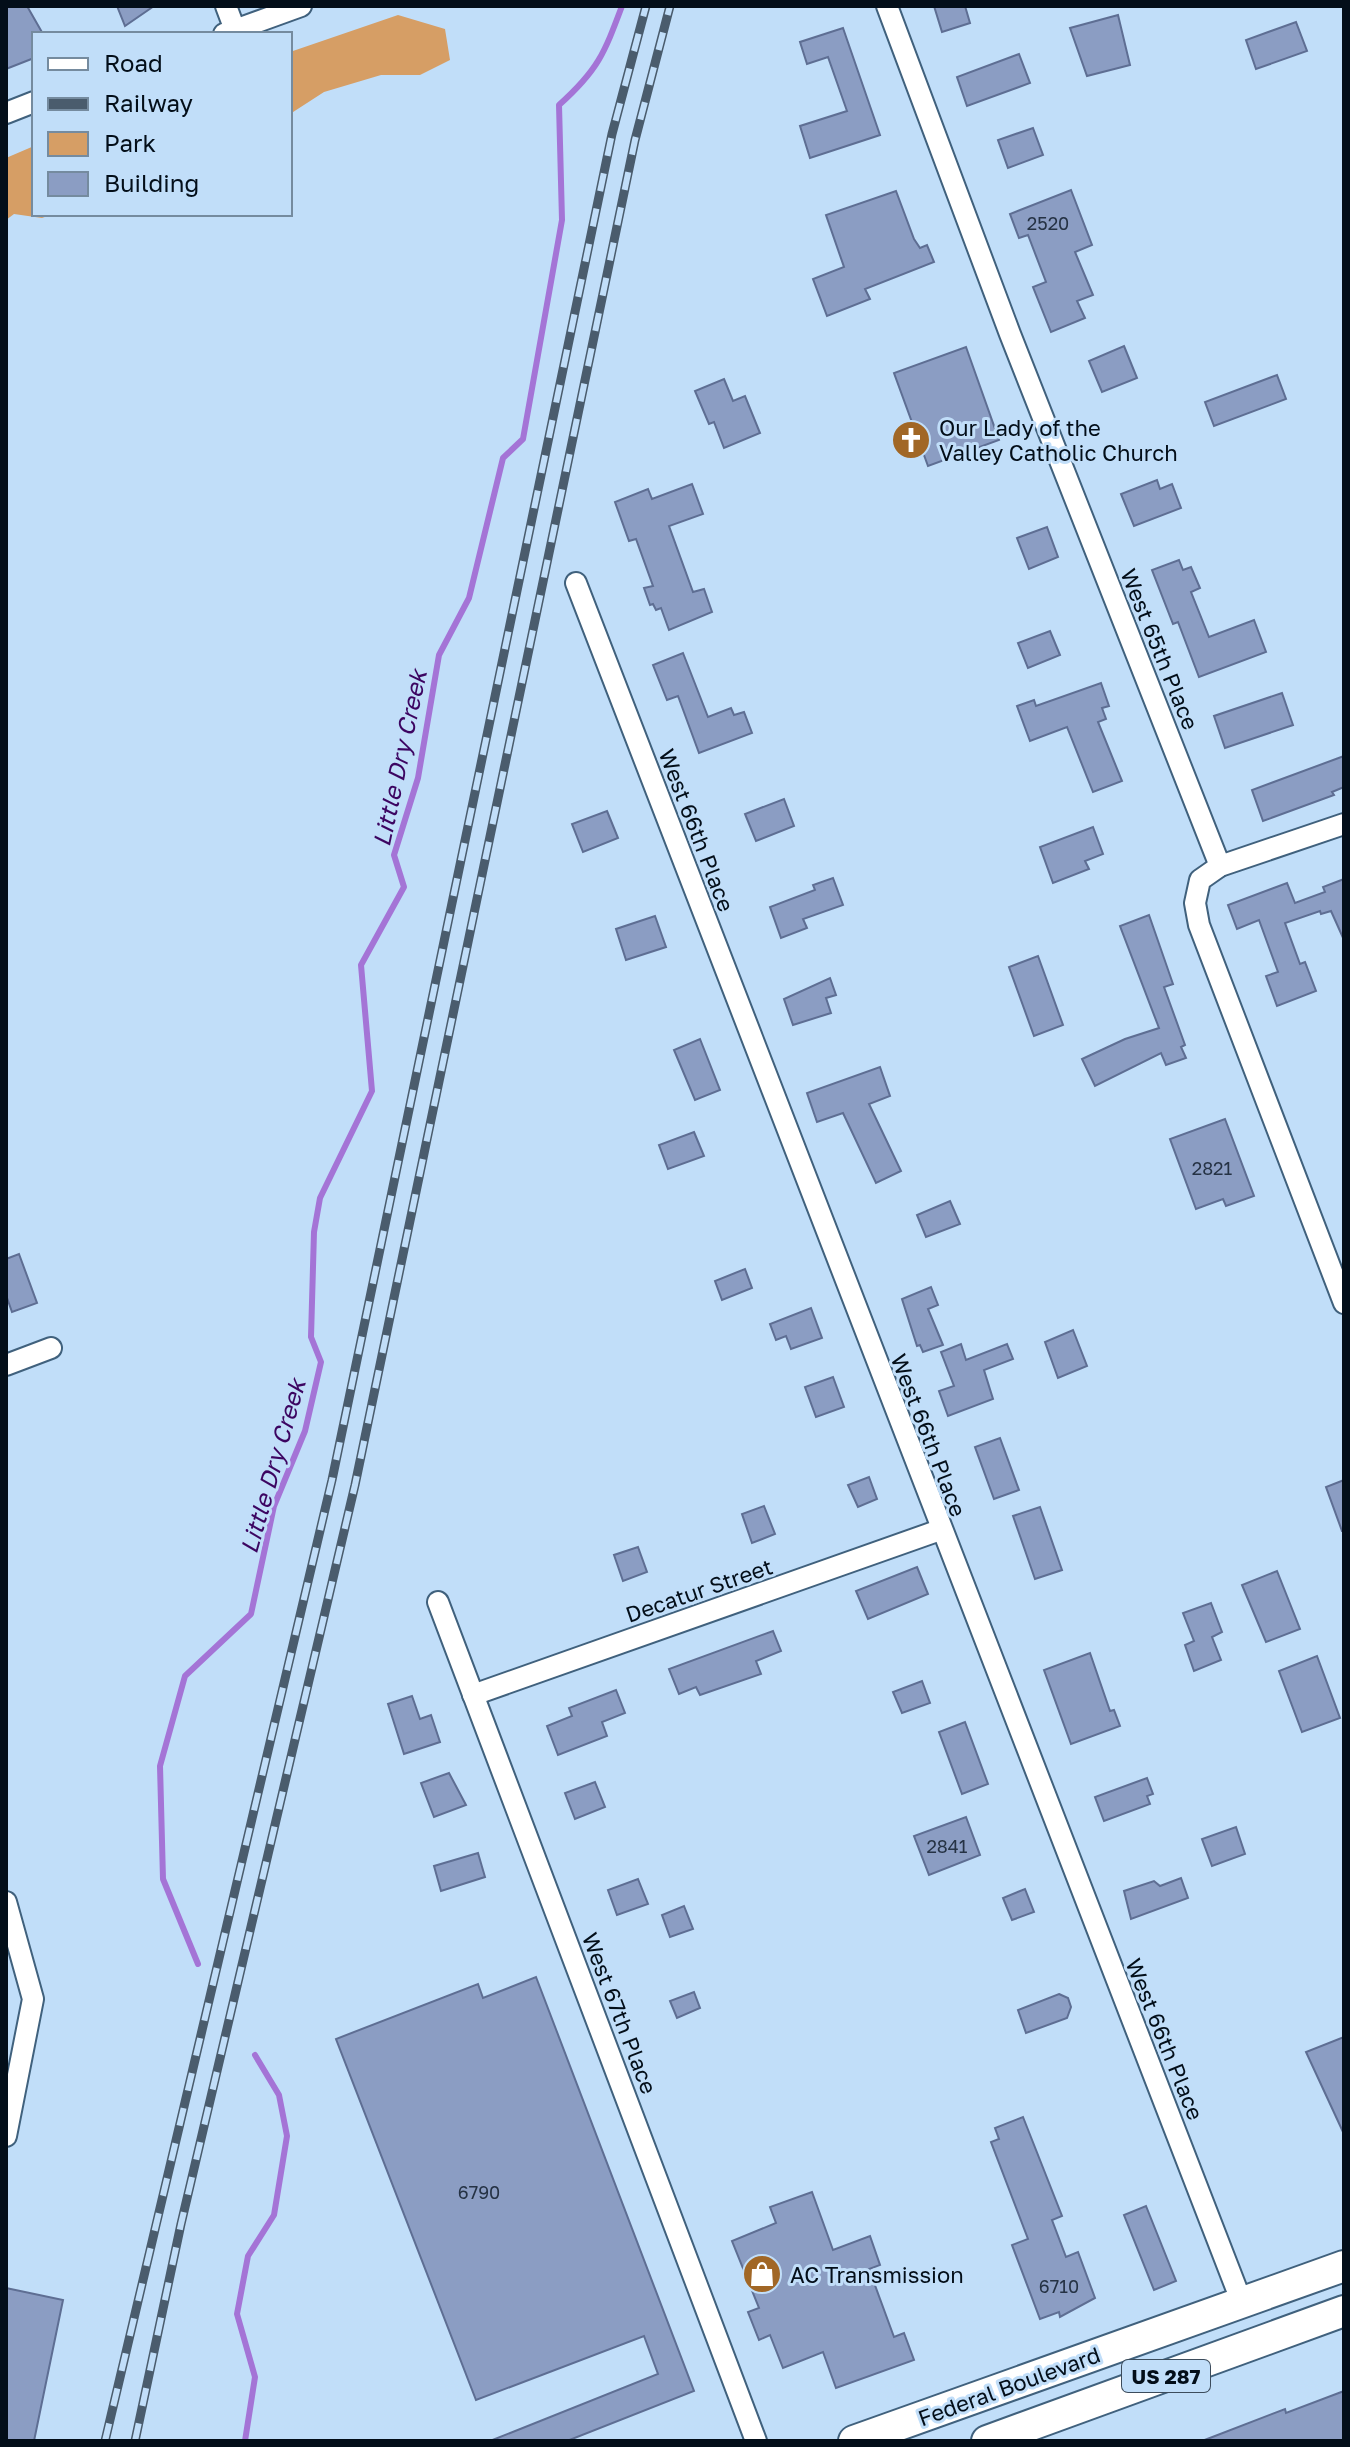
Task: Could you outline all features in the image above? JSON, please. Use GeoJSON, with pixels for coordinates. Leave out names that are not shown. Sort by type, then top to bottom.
{"type":"FeatureCollection","features":[{"type":"Feature","properties":{"kind":"main road","name":"Federal Boulevard"},"geometry":{"type":"LineString","coordinates":[[854,2441],[888,2435],[1344,2266]]}},
{"type":"Feature","properties":{"kind":"main road","name":"Federal Boulevard"},"geometry":{"type":"LineString","coordinates":[[987,2441],[1344,2311]]}},
{"type":"Feature","properties":{"kind":"street"},"geometry":{"type":"LineString","coordinates":[[226,6],[230,32],[301,6]]}},
{"type":"Feature","properties":{"kind":"street","name":"West 65th Place"},"geometry":{"type":"LineString","coordinates":[[887,6],[1010,334],[1220,866]]}},
{"type":"Feature","properties":{"kind":"street"},"geometry":{"type":"LineString","coordinates":[[6,113],[32,103]]}},
{"type":"Feature","properties":{"kind":"street","name":"West 66th Place"},"geometry":{"type":"LineString","coordinates":[[576,583],[940,1530],[1242,2303]]}},
{"type":"Feature","properties":{"kind":"street"},"geometry":{"type":"LineString","coordinates":[[1344,824],[1220,866],[1200,880],[1196,890],[1199,925],[1344,1303]]}},
{"type":"Feature","properties":{"kind":"street"},"geometry":{"type":"LineString","coordinates":[[6,1365],[51,1348]]}},
{"type":"Feature","properties":{"kind":"street","name":"Decatur Street"},"geometry":{"type":"LineString","coordinates":[[473,1695],[940,1530]]}},
{"type":"Feature","properties":{"kind":"street","name":"West 67th Place"},"geometry":{"type":"LineString","coordinates":[[438,1602],[756,2441]]}},
{"type":"Feature","properties":{"kind":"street"},"geometry":{"type":"LineString","coordinates":[[6,1902],[15,1967],[33,1999],[6,2136]]}},
{"type":"Feature","properties":{"kind":"green space"},"geometry":{"type":"Polygon","coordinates":[[[398,15],[445,29],[450,60],[420,75],[381,75],[324,92],[292,113],[292,51],[398,15]]]}},
{"type":"Feature","properties":{"kind":"green space"},"geometry":{"type":"Polygon","coordinates":[[[32,147],[32,216],[48,216],[42,218],[14,214],[6,220],[6,158],[32,147]]]}},
{"type":"Feature","properties":{"kind":"building"},"geometry":{"type":"Polygon","coordinates":[[[6,6],[27,6],[42,32],[32,32],[32,59],[6,69],[6,6]]]}},
{"type":"Feature","properties":{"kind":"building"},"geometry":{"type":"Polygon","coordinates":[[[117,6],[154,6],[125,26],[117,6]]]}},
{"type":"Feature","properties":{"kind":"building"},"geometry":{"type":"Polygon","coordinates":[[[934,6],[965,6],[970,23],[942,32],[934,6]]]}},
{"type":"Feature","properties":{"kind":"building"},"geometry":{"type":"Polygon","coordinates":[[[1118,15],[1130,65],[1087,76],[1070,28],[1118,15]]]}},
{"type":"Feature","properties":{"kind":"building"},"geometry":{"type":"Polygon","coordinates":[[[1296,22],[1307,51],[1256,69],[1246,40],[1296,22]]]}},
{"type":"Feature","properties":{"kind":"building"},"geometry":{"type":"Polygon","coordinates":[[[843,28],[880,135],[810,158],[800,126],[847,111],[828,57],[807,64],[800,42],[843,28]]]}},
{"type":"Feature","properties":{"kind":"building"},"geometry":{"type":"Polygon","coordinates":[[[1019,54],[1030,83],[967,106],[957,77],[1019,54]]]}},
{"type":"Feature","properties":{"kind":"building"},"geometry":{"type":"Polygon","coordinates":[[[1033,128],[1043,155],[1008,168],[998,140],[1033,128]]]}},
{"type":"Feature","properties":{"kind":"building"},"geometry":{"type":"Polygon","coordinates":[[[1071,190],[1092,245],[1075,252],[1093,295],[1077,301],[1085,318],[1051,332],[1033,287],[1046,282],[1028,235],[1019,238],[1010,214],[1071,190]]]}},
{"type":"Feature","properties":{"kind":"building"},"geometry":{"type":"Polygon","coordinates":[[[896,191],[914,239],[920,248],[927,245],[934,262],[865,289],[870,299],[827,316],[813,279],[844,267],[826,215],[896,191]]]}},
{"type":"Feature","properties":{"kind":"building"},"geometry":{"type":"Polygon","coordinates":[[[1124,346],[1137,378],[1102,392],[1089,361],[1124,346]]]}},
{"type":"Feature","properties":{"kind":"building"},"geometry":{"type":"Polygon","coordinates":[[[966,347],[999,440],[928,466],[894,373],[966,347]]]}},
{"type":"Feature","properties":{"kind":"building"},"geometry":{"type":"Polygon","coordinates":[[[1277,375],[1286,399],[1214,426],[1205,402],[1277,375]]]}},
{"type":"Feature","properties":{"kind":"building"},"geometry":{"type":"Polygon","coordinates":[[[724,379],[733,401],[745,396],[760,433],[724,448],[714,422],[709,424],[695,391],[724,379]]]}},
{"type":"Feature","properties":{"kind":"building"},"geometry":{"type":"Polygon","coordinates":[[[1157,480],[1160,489],[1172,484],[1181,508],[1134,526],[1121,494],[1157,480]]]}},
{"type":"Feature","properties":{"kind":"building"},"geometry":{"type":"Polygon","coordinates":[[[692,484],[703,514],[669,526],[693,592],[704,589],[712,612],[669,630],[661,608],[656,610],[653,604],[650,605],[644,588],[653,586],[636,539],[629,541],[615,502],[648,489],[652,499],[692,484]]]}},
{"type":"Feature","properties":{"kind":"building"},"geometry":{"type":"Polygon","coordinates":[[[1047,527],[1058,557],[1029,569],[1017,538],[1047,527]]]}},
{"type":"Feature","properties":{"kind":"building"},"geometry":{"type":"Polygon","coordinates":[[[1179,560],[1183,570],[1191,567],[1200,588],[1191,592],[1209,637],[1254,620],[1266,652],[1199,677],[1178,622],[1173,624],[1152,570],[1179,560]]]}},
{"type":"Feature","properties":{"kind":"building"},"geometry":{"type":"Polygon","coordinates":[[[1050,631],[1060,655],[1028,668],[1018,643],[1050,631]]]}},
{"type":"Feature","properties":{"kind":"building"},"geometry":{"type":"Polygon","coordinates":[[[683,653],[708,717],[731,708],[734,715],[744,712],[752,733],[699,753],[678,696],[667,700],[653,665],[683,653]]]}},
{"type":"Feature","properties":{"kind":"building"},"geometry":{"type":"Polygon","coordinates":[[[1101,683],[1109,706],[1102,708],[1106,719],[1098,722],[1122,781],[1093,792],[1067,727],[1030,741],[1017,706],[1034,700],[1036,706],[1101,683]]]}},
{"type":"Feature","properties":{"kind":"building"},"geometry":{"type":"Polygon","coordinates":[[[1282,693],[1293,725],[1225,748],[1214,716],[1282,693]]]}},
{"type":"Feature","properties":{"kind":"building"},"geometry":{"type":"Polygon","coordinates":[[[1344,756],[1344,787],[1332,792],[1334,795],[1263,821],[1252,790],[1344,756]]]}},
{"type":"Feature","properties":{"kind":"building"},"geometry":{"type":"Polygon","coordinates":[[[784,799],[794,826],[756,841],[745,814],[784,799]]]}},
{"type":"Feature","properties":{"kind":"building"},"geometry":{"type":"Polygon","coordinates":[[[607,811],[618,838],[583,852],[572,824],[607,811]]]}},
{"type":"Feature","properties":{"kind":"building"},"geometry":{"type":"Polygon","coordinates":[[[1093,827],[1103,854],[1085,861],[1089,869],[1053,883],[1040,847],[1093,827]]]}},
{"type":"Feature","properties":{"kind":"building"},"geometry":{"type":"Polygon","coordinates":[[[833,878],[843,905],[803,919],[807,928],[781,938],[770,907],[815,890],[813,885],[833,878]]]}},
{"type":"Feature","properties":{"kind":"building"},"geometry":{"type":"Polygon","coordinates":[[[1344,879],[1344,940],[1331,911],[1321,914],[1320,911],[1285,923],[1300,964],[1305,962],[1316,991],[1277,1006],[1266,976],[1278,972],[1259,920],[1237,929],[1228,905],[1287,883],[1295,903],[1325,892],[1323,887],[1344,879]]]}},
{"type":"Feature","properties":{"kind":"building"},"geometry":{"type":"Polygon","coordinates":[[[1149,915],[1173,984],[1164,987],[1185,1045],[1181,1047],[1186,1058],[1166,1065],[1161,1053],[1095,1086],[1082,1059],[1125,1039],[1159,1028],[1120,926],[1149,915]]]}},
{"type":"Feature","properties":{"kind":"building"},"geometry":{"type":"Polygon","coordinates":[[[655,916],[666,947],[626,960],[616,929],[655,916]]]}},
{"type":"Feature","properties":{"kind":"building"},"geometry":{"type":"Polygon","coordinates":[[[1038,956],[1063,1025],[1034,1036],[1009,967],[1038,956]]]}},
{"type":"Feature","properties":{"kind":"building"},"geometry":{"type":"Polygon","coordinates":[[[830,978],[836,995],[826,998],[831,1013],[793,1025],[784,999],[830,978]]]}},
{"type":"Feature","properties":{"kind":"building"},"geometry":{"type":"Polygon","coordinates":[[[700,1039],[720,1090],[695,1100],[674,1050],[700,1039]]]}},
{"type":"Feature","properties":{"kind":"building"},"geometry":{"type":"Polygon","coordinates":[[[880,1067],[890,1096],[869,1104],[901,1171],[876,1183],[843,1113],[817,1122],[807,1093],[880,1067]]]}},
{"type":"Feature","properties":{"kind":"building"},"geometry":{"type":"Polygon","coordinates":[[[1225,1119],[1254,1196],[1226,1206],[1223,1199],[1196,1209],[1170,1139],[1225,1119]]]}},
{"type":"Feature","properties":{"kind":"building"},"geometry":{"type":"Polygon","coordinates":[[[694,1132],[704,1156],[668,1169],[659,1145],[694,1132]]]}},
{"type":"Feature","properties":{"kind":"building"},"geometry":{"type":"Polygon","coordinates":[[[950,1201],[960,1224],[926,1237],[917,1215],[950,1201]]]}},
{"type":"Feature","properties":{"kind":"building"},"geometry":{"type":"Polygon","coordinates":[[[19,1254],[37,1303],[12,1312],[6,1295],[6,1259],[19,1254]]]}},
{"type":"Feature","properties":{"kind":"building"},"geometry":{"type":"Polygon","coordinates":[[[745,1269],[752,1288],[722,1300],[715,1281],[745,1269]]]}},
{"type":"Feature","properties":{"kind":"building"},"geometry":{"type":"Polygon","coordinates":[[[931,1287],[938,1305],[928,1309],[943,1345],[923,1352],[920,1345],[917,1346],[902,1299],[931,1287]]]}},
{"type":"Feature","properties":{"kind":"building"},"geometry":{"type":"Polygon","coordinates":[[[811,1308],[822,1338],[791,1349],[786,1336],[776,1340],[770,1324],[811,1308]]]}},
{"type":"Feature","properties":{"kind":"building"},"geometry":{"type":"Polygon","coordinates":[[[1073,1330],[1087,1366],[1058,1378],[1045,1342],[1073,1330]]]}},
{"type":"Feature","properties":{"kind":"building"},"geometry":{"type":"Polygon","coordinates":[[[961,1344],[966,1360],[1007,1344],[1013,1359],[984,1370],[993,1399],[948,1416],[939,1391],[954,1386],[941,1352],[961,1344]]]}},
{"type":"Feature","properties":{"kind":"building"},"geometry":{"type":"Polygon","coordinates":[[[833,1377],[844,1407],[816,1417],[805,1387],[833,1377]]]}},
{"type":"Feature","properties":{"kind":"building"},"geometry":{"type":"Polygon","coordinates":[[[1000,1438],[1019,1490],[994,1499],[975,1447],[1000,1438]]]}},
{"type":"Feature","properties":{"kind":"building"},"geometry":{"type":"Polygon","coordinates":[[[869,1477],[877,1499],[858,1507],[848,1485],[869,1477]]]}},
{"type":"Feature","properties":{"kind":"building"},"geometry":{"type":"Polygon","coordinates":[[[1344,1480],[1344,1531],[1342,1531],[1326,1487],[1344,1480]]]}},
{"type":"Feature","properties":{"kind":"building"},"geometry":{"type":"Polygon","coordinates":[[[764,1506],[775,1534],[752,1543],[742,1514],[764,1506]]]}},
{"type":"Feature","properties":{"kind":"building"},"geometry":{"type":"Polygon","coordinates":[[[1040,1507],[1062,1570],[1035,1579],[1013,1516],[1040,1507]]]}},
{"type":"Feature","properties":{"kind":"building"},"geometry":{"type":"Polygon","coordinates":[[[638,1547],[647,1572],[623,1581],[614,1555],[638,1547]]]}},
{"type":"Feature","properties":{"kind":"building"},"geometry":{"type":"Polygon","coordinates":[[[917,1567],[928,1594],[868,1619],[856,1591],[917,1567]]]}},
{"type":"Feature","properties":{"kind":"building"},"geometry":{"type":"Polygon","coordinates":[[[1277,1571],[1300,1629],[1266,1642],[1242,1585],[1277,1571]]]}},
{"type":"Feature","properties":{"kind":"building"},"geometry":{"type":"Polygon","coordinates":[[[1211,1603],[1222,1632],[1212,1637],[1221,1660],[1194,1671],[1185,1645],[1194,1641],[1183,1613],[1211,1603]]]}},
{"type":"Feature","properties":{"kind":"building"},"geometry":{"type":"Polygon","coordinates":[[[773,1631],[781,1651],[756,1661],[761,1674],[700,1695],[696,1687],[679,1694],[669,1669],[773,1631]]]}},
{"type":"Feature","properties":{"kind":"building"},"geometry":{"type":"Polygon","coordinates":[[[1090,1653],[1110,1711],[1114,1710],[1120,1726],[1071,1744],[1044,1670],[1090,1653]]]}},
{"type":"Feature","properties":{"kind":"building"},"geometry":{"type":"Polygon","coordinates":[[[1317,1656],[1340,1718],[1302,1732],[1279,1671],[1317,1656]]]}},
{"type":"Feature","properties":{"kind":"building"},"geometry":{"type":"Polygon","coordinates":[[[922,1681],[930,1703],[902,1713],[893,1692],[922,1681]]]}},
{"type":"Feature","properties":{"kind":"building"},"geometry":{"type":"Polygon","coordinates":[[[616,1690],[625,1713],[602,1722],[607,1736],[558,1755],[547,1726],[572,1716],[569,1708],[616,1690]]]}},
{"type":"Feature","properties":{"kind":"building"},"geometry":{"type":"Polygon","coordinates":[[[412,1696],[420,1719],[431,1715],[440,1742],[404,1754],[388,1704],[412,1696]]]}},
{"type":"Feature","properties":{"kind":"building"},"geometry":{"type":"Polygon","coordinates":[[[965,1722],[988,1784],[962,1794],[939,1732],[965,1722]]]}},
{"type":"Feature","properties":{"kind":"building"},"geometry":{"type":"Polygon","coordinates":[[[449,1773],[466,1805],[434,1817],[421,1783],[449,1773]]]}},
{"type":"Feature","properties":{"kind":"building"},"geometry":{"type":"Polygon","coordinates":[[[1147,1778],[1153,1794],[1147,1796],[1150,1804],[1104,1821],[1095,1797],[1147,1778]]]}},
{"type":"Feature","properties":{"kind":"building"},"geometry":{"type":"Polygon","coordinates":[[[595,1782],[605,1807],[575,1819],[565,1793],[595,1782]]]}},
{"type":"Feature","properties":{"kind":"building"},"geometry":{"type":"Polygon","coordinates":[[[966,1817],[980,1855],[929,1875],[914,1836],[966,1817]]]}},
{"type":"Feature","properties":{"kind":"building"},"geometry":{"type":"Polygon","coordinates":[[[1236,1827],[1245,1854],[1212,1866],[1202,1839],[1236,1827]]]}},
{"type":"Feature","properties":{"kind":"building"},"geometry":{"type":"Polygon","coordinates":[[[478,1853],[485,1877],[441,1891],[434,1866],[478,1853]]]}},
{"type":"Feature","properties":{"kind":"building"},"geometry":{"type":"Polygon","coordinates":[[[1181,1878],[1188,1898],[1131,1919],[1124,1891],[1154,1881],[1160,1886],[1181,1878]]]}},
{"type":"Feature","properties":{"kind":"building"},"geometry":{"type":"Polygon","coordinates":[[[638,1879],[648,1904],[617,1915],[608,1890],[638,1879]]]}},
{"type":"Feature","properties":{"kind":"building"},"geometry":{"type":"Polygon","coordinates":[[[1025,1889],[1034,1912],[1012,1920],[1003,1898],[1025,1889]]]}},
{"type":"Feature","properties":{"kind":"building"},"geometry":{"type":"Polygon","coordinates":[[[684,1906],[693,1929],[670,1937],[662,1915],[684,1906]]]}},
{"type":"Feature","properties":{"kind":"building"},"geometry":{"type":"Polygon","coordinates":[[[536,1977],[694,2391],[567,2441],[490,2441],[658,2374],[644,2336],[476,2400],[336,2039],[478,1984],[483,1998],[536,1977]]]}},
{"type":"Feature","properties":{"kind":"building"},"geometry":{"type":"Polygon","coordinates":[[[694,1992],[700,2008],[677,2018],[670,2001],[694,1992]]]}},
{"type":"Feature","properties":{"kind":"building"},"geometry":{"type":"Polygon","coordinates":[[[1059,1994],[1068,1998],[1071,2007],[1067,2018],[1026,2033],[1018,2010],[1059,1994]]]}},
{"type":"Feature","properties":{"kind":"building"},"geometry":{"type":"Polygon","coordinates":[[[1344,2037],[1344,2131],[1343,2132],[1306,2052],[1344,2037]]]}},
{"type":"Feature","properties":{"kind":"building"},"geometry":{"type":"Polygon","coordinates":[[[1023,2117],[1062,2216],[1052,2220],[1066,2257],[1078,2252],[1095,2298],[1060,2317],[1059,2312],[1040,2319],[1012,2245],[1028,2239],[991,2142],[999,2139],[995,2128],[1023,2117]]]}},
{"type":"Feature","properties":{"kind":"building"},"geometry":{"type":"Polygon","coordinates":[[[812,2192],[833,2250],[870,2236],[880,2265],[869,2269],[894,2337],[904,2333],[914,2360],[836,2388],[823,2352],[783,2368],[770,2335],[759,2340],[748,2312],[759,2308],[732,2241],[776,2223],[770,2207],[812,2192]]]}},
{"type":"Feature","properties":{"kind":"building"},"geometry":{"type":"Polygon","coordinates":[[[1146,2206],[1176,2281],[1154,2290],[1124,2215],[1146,2206]]]}},
{"type":"Feature","properties":{"kind":"building"},"geometry":{"type":"Polygon","coordinates":[[[6,2288],[63,2300],[34,2441],[6,2441],[6,2288]]]}},
{"type":"Feature","properties":{"kind":"building"},"geometry":{"type":"Polygon","coordinates":[[[1344,2391],[1344,2441],[1202,2441],[1285,2409],[1286,2413],[1344,2391]]]}},
{"type":"Feature","properties":{"kind":"waterway","name":"Little Dry Creek"},"geometry":{"type":"LineString","coordinates":[[198,1964],[163,1879],[160,1766],[185,1676],[251,1614],[274,1506],[305,1431],[321,1362],[311,1337],[314,1232],[320,1198],[372,1091],[361,965],[404,887],[394,855],[418,778],[439,655],[469,598],[503,458],[523,439],[562,220],[559,105],[591,71],[610,37],[622,6]]}},
{"type":"Feature","properties":{"kind":"waterway","name":"Little Dry Creek"},"geometry":{"type":"LineString","coordinates":[[245,2441],[255,2377],[237,2314],[248,2256],[274,2215],[287,2136],[279,2095],[255,2055]]}},
{"type":"Feature","properties":{"kind":"railway"},"geometry":{"type":"LineString","coordinates":[[105,2441],[332,1480],[612,134],[646,6]]}},
{"type":"Feature","properties":{"kind":"railway"},"geometry":{"type":"LineString","coordinates":[[135,2441],[181,2224],[355,1485],[635,140],[670,6]]}},
{"type":"Feature","properties":{"kind":"place","name":"Our Lady of the Valley Catholic Church"},"geometry":{"type":"Point","coordinates":[911,440]}},
{"type":"Feature","properties":{"kind":"place","name":"AC Transmission"},"geometry":{"type":"Point","coordinates":[762,2274]}}]}
